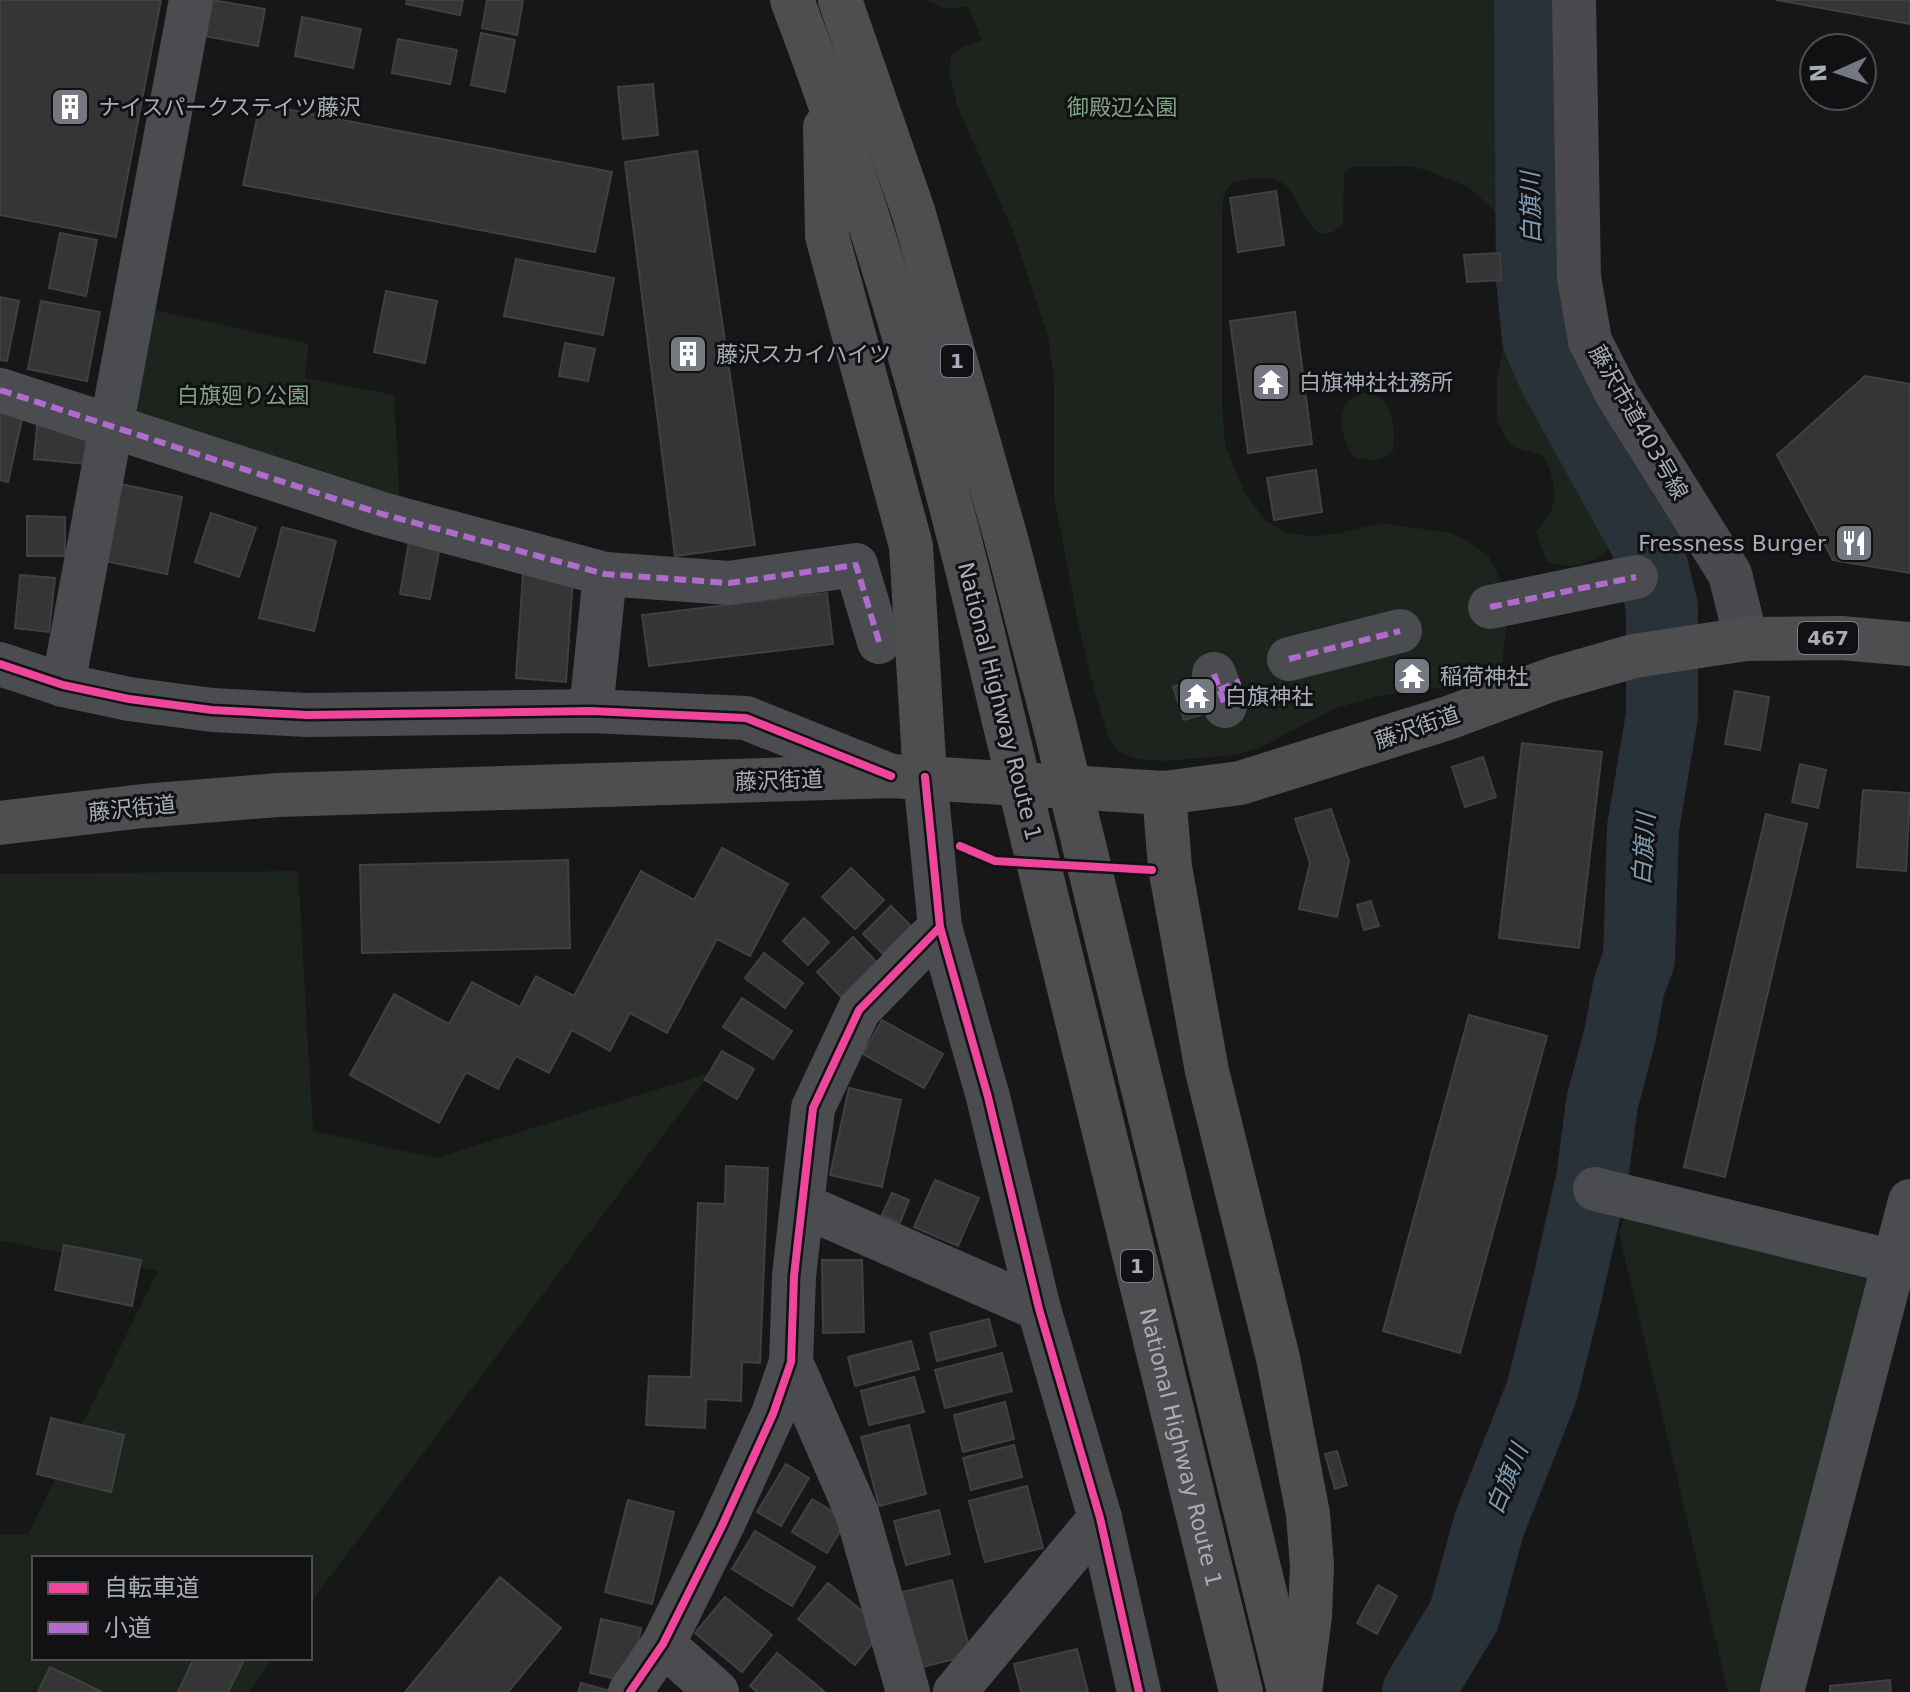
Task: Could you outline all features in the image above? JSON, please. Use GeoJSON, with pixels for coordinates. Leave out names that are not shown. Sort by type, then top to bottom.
{"type":"FeatureCollection","features":[{"type":"Feature","properties":{"kind":"highway","name":"National Highway Route 1"},"geometry":{"type":"LineString","coordinates":[[792,0],[824,84],[912,362],[962,543],[1241,1692]]}},
{"type":"Feature","properties":{"kind":"highway","name":"National Highway Route 1"},"geometry":{"type":"LineString","coordinates":[[840,0],[914,214],[1007,542],[1084,845],[1289,1692]]}},
{"type":"Feature","properties":{"kind":"highway"},"geometry":{"type":"LineString","coordinates":[[824,84],[827,236],[911,546],[908,777]]}},
{"type":"Feature","properties":{"kind":"highway","name":"467"},"geometry":{"type":"LineString","coordinates":[[1746,639],[1841,638],[1910,644]]}},
{"type":"Feature","properties":{"kind":"highway","name":"藤沢街道"},"geometry":{"type":"LineString","coordinates":[[0,823],[143,806],[278,795],[908,777],[1164,793],[1240,783],[1448,718],[1553,679],[1634,656],[1746,639]]}},
{"type":"Feature","properties":{"kind":"highway"},"geometry":{"type":"LineString","coordinates":[[1164,793],[1170,867],[1207,1071],[1278,1358],[1308,1514],[1312,1566],[1310,1616],[1300,1692]]}},
{"type":"Feature","properties":{"kind":"street"},"geometry":{"type":"LineString","coordinates":[[63,685],[191,0]]}},
{"type":"Feature","properties":{"kind":"street","name":"藤沢市道403号線"},"geometry":{"type":"LineString","coordinates":[[1574,0],[1579,277],[1590,341],[1617,394],[1730,574],[1746,639]]}},
{"type":"Feature","properties":{"kind":"street"},"geometry":{"type":"LineString","coordinates":[[0,390],[382,514],[605,574],[729,583],[856,565],[879,642]]}},
{"type":"Feature","properties":{"kind":"street"},"geometry":{"type":"LineString","coordinates":[[591,711],[605,574]]}},
{"type":"Feature","properties":{"kind":"street"},"geometry":{"type":"LineString","coordinates":[[1490,607],[1636,577]]}},
{"type":"Feature","properties":{"kind":"street"},"geometry":{"type":"LineString","coordinates":[[1289,659],[1400,631]]}},
{"type":"Feature","properties":{"kind":"street"},"geometry":{"type":"LineString","coordinates":[[0,664],[63,685],[129,699],[198,708],[280,713],[591,711],[746,718],[908,777],[940,927],[988,1097],[1039,1309],[1100,1518],[1139,1692]]}},
{"type":"Feature","properties":{"kind":"street"},"geometry":{"type":"LineString","coordinates":[[630,1692],[663,1644],[722,1526],[773,1414],[791,1362],[794,1276],[813,1108],[859,1010],[940,927]]}},
{"type":"Feature","properties":{"kind":"street"},"geometry":{"type":"LineString","coordinates":[[1595,1189],[1902,1264]]}},
{"type":"Feature","properties":{"kind":"street"},"geometry":{"type":"LineString","coordinates":[[1782,1692],[1902,1264],[1910,1201]]}},
{"type":"Feature","properties":{"kind":"street"},"geometry":{"type":"LineString","coordinates":[[802,1205],[1039,1309]]}},
{"type":"Feature","properties":{"kind":"street"},"geometry":{"type":"LineString","coordinates":[[791,1362],[857,1513],[908,1692]]}},
{"type":"Feature","properties":{"kind":"street"},"geometry":{"type":"LineString","coordinates":[[955,1692],[1100,1518]]}},
{"type":"Feature","properties":{"kind":"street"},"geometry":{"type":"LineString","coordinates":[[663,1644],[717,1692]]}},
{"type":"Feature","properties":{"kind":"green space","name":"御殿辺公園"},"geometry":{"type":"Polygon","coordinates":[[[926,0],[1512,0],[1504,134],[1513,191],[1512,242],[1531,362],[1559,431],[1587,471],[1601,505],[1614,523],[1616,539],[1601,555],[1577,565],[1547,562],[1536,531],[1553,504],[1551,475],[1542,455],[1515,448],[1504,436],[1497,419],[1497,377],[1506,331],[1510,257],[1494,210],[1470,188],[1411,166],[1350,167],[1344,174],[1343,224],[1332,232],[1322,233],[1314,228],[1289,189],[1271,179],[1233,182],[1224,192],[1222,216],[1222,404],[1225,445],[1243,489],[1264,520],[1285,532],[1311,537],[1381,523],[1451,533],[1470,542],[1489,557],[1503,586],[1507,620],[1502,665],[1487,681],[1377,696],[1334,709],[1259,748],[1235,755],[1164,761],[1137,759],[1119,752],[1109,739],[1094,690],[1054,497],[1054,382],[1048,335],[1013,231],[958,108],[949,73],[951,56],[960,48],[982,40],[968,6],[946,9],[926,0]]]}},
{"type":"Feature","properties":{"kind":"green space","name":"白旗廻り公園"},"geometry":{"type":"Polygon","coordinates":[[[145,308],[309,344],[305,378],[394,395],[400,506],[122,428],[145,308]]]}},
{"type":"Feature","properties":{"kind":"green space"},"geometry":{"type":"Polygon","coordinates":[[[1363,393],[1380,398],[1390,413],[1394,432],[1393,451],[1379,459],[1353,456],[1342,429],[1342,412],[1346,404],[1363,393]]]}},
{"type":"Feature","properties":{"kind":"green space"},"geometry":{"type":"Polygon","coordinates":[[[298,871],[313,1131],[436,1158],[710,1073],[312,1600],[312,1556],[32,1556],[32,1660],[271,1660],[249,1692],[0,1692],[0,1535],[28,1534],[158,1271],[0,1241],[0,874],[298,871]]]}},
{"type":"Feature","properties":{"kind":"green space"},"geometry":{"type":"Polygon","coordinates":[[[1624,1217],[1868,1279],[1759,1692],[1728,1692],[1619,1233],[1624,1217]]]}},
{"type":"Feature","properties":{"kind":"building","name":"ナイスパークステイツ藤沢"},"geometry":{"type":"Polygon","coordinates":[[[0,0],[161,0],[116,237],[0,215],[0,0]]]}},
{"type":"Feature","properties":{"kind":"building"},"geometry":{"type":"Polygon","coordinates":[[[212,0],[265,9],[258,46],[205,36],[212,0]]]}},
{"type":"Feature","properties":{"kind":"building"},"geometry":{"type":"Polygon","coordinates":[[[407,0],[463,0],[460,15],[406,4],[407,0]]]}},
{"type":"Feature","properties":{"kind":"building"},"geometry":{"type":"Polygon","coordinates":[[[487,0],[523,0],[517,35],[482,28],[487,0]]]}},
{"type":"Feature","properties":{"kind":"building"},"geometry":{"type":"Polygon","coordinates":[[[1776,0],[1910,0],[1910,24],[1776,0]]]}},
{"type":"Feature","properties":{"kind":"building"},"geometry":{"type":"Polygon","coordinates":[[[302,17],[361,29],[353,68],[295,56],[302,17]]]}},
{"type":"Feature","properties":{"kind":"building"},"geometry":{"type":"Polygon","coordinates":[[[481,33],[515,40],[505,92],[471,85],[481,33]]]}},
{"type":"Feature","properties":{"kind":"building"},"geometry":{"type":"Polygon","coordinates":[[[398,39],[457,50],[450,84],[392,73],[398,39]]]}},
{"type":"Feature","properties":{"kind":"building"},"geometry":{"type":"Polygon","coordinates":[[[653,84],[658,135],[623,139],[618,87],[653,84]]]}},
{"type":"Feature","properties":{"kind":"building"},"geometry":{"type":"Polygon","coordinates":[[[260,104],[612,172],[595,252],[243,185],[260,104]]]}},
{"type":"Feature","properties":{"kind":"building","name":"藤沢スカイハイツ"},"geometry":{"type":"Polygon","coordinates":[[[697,151],[755,545],[675,556],[625,162],[697,151]]]}},
{"type":"Feature","properties":{"kind":"building"},"geometry":{"type":"Polygon","coordinates":[[[1276,191],[1284,245],[1238,252],[1230,198],[1276,191]]]}},
{"type":"Feature","properties":{"kind":"building"},"geometry":{"type":"Polygon","coordinates":[[[60,233],[97,240],[86,296],[49,288],[60,233]]]}},
{"type":"Feature","properties":{"kind":"building"},"geometry":{"type":"Polygon","coordinates":[[[1500,253],[1501,280],[1467,282],[1464,255],[1500,253]]]}},
{"type":"Feature","properties":{"kind":"building"},"geometry":{"type":"Polygon","coordinates":[[[516,259],[614,278],[603,335],[504,316],[516,259]]]}},
{"type":"Feature","properties":{"kind":"building"},"geometry":{"type":"Polygon","coordinates":[[[386,291],[437,301],[425,363],[374,352],[386,291]]]}},
{"type":"Feature","properties":{"kind":"building"},"geometry":{"type":"Polygon","coordinates":[[[0,297],[19,301],[7,361],[0,360],[0,297]]]}},
{"type":"Feature","properties":{"kind":"building"},"geometry":{"type":"Polygon","coordinates":[[[41,301],[100,312],[87,381],[28,369],[41,301]]]}},
{"type":"Feature","properties":{"kind":"building"},"geometry":{"type":"Polygon","coordinates":[[[1295,312],[1312,444],[1248,453],[1230,321],[1295,312]]]}},
{"type":"Feature","properties":{"kind":"building"},"geometry":{"type":"Polygon","coordinates":[[[565,343],[595,349],[588,381],[559,376],[565,343]]]}},
{"type":"Feature","properties":{"kind":"building"},"geometry":{"type":"Polygon","coordinates":[[[1865,376],[1910,384],[1910,573],[1833,560],[1777,455],[1865,376]]]}},
{"type":"Feature","properties":{"kind":"building"},"geometry":{"type":"Polygon","coordinates":[[[0,409],[23,415],[8,482],[0,480],[0,409]]]}},
{"type":"Feature","properties":{"kind":"building"},"geometry":{"type":"Polygon","coordinates":[[[37,426],[89,431],[85,464],[34,459],[37,426]]]}},
{"type":"Feature","properties":{"kind":"building"},"geometry":{"type":"Polygon","coordinates":[[[1316,470],[1322,512],[1274,520],[1267,478],[1316,470]]]}},
{"type":"Feature","properties":{"kind":"building"},"geometry":{"type":"Polygon","coordinates":[[[121,484],[182,497],[167,574],[105,561],[121,484]]]}},
{"type":"Feature","properties":{"kind":"building"},"geometry":{"type":"Polygon","coordinates":[[[211,513],[256,528],[239,577],[195,562],[211,513]]]}},
{"type":"Feature","properties":{"kind":"building"},"geometry":{"type":"Polygon","coordinates":[[[27,516],[65,517],[65,556],[27,556],[27,516]]]}},
{"type":"Feature","properties":{"kind":"building"},"geometry":{"type":"Polygon","coordinates":[[[282,527],[336,541],[314,631],[259,618],[282,527]]]}},
{"type":"Feature","properties":{"kind":"building"},"geometry":{"type":"Polygon","coordinates":[[[409,541],[440,547],[430,599],[400,594],[409,541]]]}},
{"type":"Feature","properties":{"kind":"building"},"geometry":{"type":"Polygon","coordinates":[[[523,574],[573,578],[566,682],[516,678],[523,574]]]}},
{"type":"Feature","properties":{"kind":"building"},"geometry":{"type":"Polygon","coordinates":[[[20,575],[55,578],[49,632],[15,628],[20,575]]]}},
{"type":"Feature","properties":{"kind":"building"},"geometry":{"type":"Polygon","coordinates":[[[827,593],[833,644],[649,666],[642,615],[827,593]]]}},
{"type":"Feature","properties":{"kind":"building"},"geometry":{"type":"Polygon","coordinates":[[[1202,678],[1213,711],[1184,720],[1173,687],[1202,678]]]}},
{"type":"Feature","properties":{"kind":"building"},"geometry":{"type":"Polygon","coordinates":[[[1735,691],[1769,697],[1760,750],[1725,744],[1735,691]]]}},
{"type":"Feature","properties":{"kind":"building"},"geometry":{"type":"Polygon","coordinates":[[[1522,743],[1602,752],[1579,948],[1499,938],[1522,743]]]}},
{"type":"Feature","properties":{"kind":"building"},"geometry":{"type":"Polygon","coordinates":[[[1483,757],[1496,797],[1465,807],[1452,767],[1483,757]]]}},
{"type":"Feature","properties":{"kind":"building"},"geometry":{"type":"Polygon","coordinates":[[[1800,764],[1826,770],[1818,808],[1792,802],[1800,764]]]}},
{"type":"Feature","properties":{"kind":"building"},"geometry":{"type":"Polygon","coordinates":[[[1863,790],[1910,793],[1906,871],[1857,867],[1863,790]]]}},
{"type":"Feature","properties":{"kind":"building"},"geometry":{"type":"Polygon","coordinates":[[[1331,809],[1349,861],[1337,917],[1299,909],[1310,863],[1295,819],[1331,809]]]}},
{"type":"Feature","properties":{"kind":"building"},"geometry":{"type":"Polygon","coordinates":[[[1766,814],[1807,824],[1725,1177],[1684,1167],[1766,814]]]}},
{"type":"Feature","properties":{"kind":"building"},"geometry":{"type":"Polygon","coordinates":[[[722,848],[788,884],[750,956],[717,939],[667,1033],[630,1013],[610,1051],[572,1030],[549,1073],[516,1056],[498,1089],[466,1072],[439,1123],[350,1075],[394,994],[449,1024],[472,982],[520,1007],[536,976],[574,996],[641,871],[694,900],[722,848]]]}},
{"type":"Feature","properties":{"kind":"building"},"geometry":{"type":"Polygon","coordinates":[[[568,860],[570,948],[362,953],[360,865],[568,860]]]}},
{"type":"Feature","properties":{"kind":"building"},"geometry":{"type":"Polygon","coordinates":[[[851,868],[884,900],[855,929],[822,897],[851,868]]]}},
{"type":"Feature","properties":{"kind":"building"},"geometry":{"type":"Polygon","coordinates":[[[1371,901],[1379,926],[1364,930],[1357,905],[1371,901]]]}},
{"type":"Feature","properties":{"kind":"building"},"geometry":{"type":"Polygon","coordinates":[[[891,906],[911,926],[883,954],[863,934],[891,906]]]}},
{"type":"Feature","properties":{"kind":"building"},"geometry":{"type":"Polygon","coordinates":[[[804,918],[829,942],[808,965],[783,941],[804,918]]]}},
{"type":"Feature","properties":{"kind":"building"},"geometry":{"type":"Polygon","coordinates":[[[853,937],[881,967],[845,1001],[817,972],[853,937]]]}},
{"type":"Feature","properties":{"kind":"building"},"geometry":{"type":"Polygon","coordinates":[[[764,953],[803,983],[785,1008],[745,978],[764,953]]]}},
{"type":"Feature","properties":{"kind":"building"},"geometry":{"type":"Polygon","coordinates":[[[742,998],[792,1031],[773,1059],[723,1027],[742,998]]]}},
{"type":"Feature","properties":{"kind":"building"},"geometry":{"type":"Polygon","coordinates":[[[1469,1015],[1547,1036],[1460,1353],[1383,1331],[1469,1015]]]}},
{"type":"Feature","properties":{"kind":"building"},"geometry":{"type":"Polygon","coordinates":[[[882,1020],[943,1054],[924,1088],[863,1054],[882,1020]]]}},
{"type":"Feature","properties":{"kind":"building"},"geometry":{"type":"Polygon","coordinates":[[[722,1051],[754,1069],[737,1099],[705,1080],[722,1051]]]}},
{"type":"Feature","properties":{"kind":"building"},"geometry":{"type":"Polygon","coordinates":[[[849,1088],[901,1100],[882,1187],[830,1175],[849,1088]]]}},
{"type":"Feature","properties":{"kind":"building"},"geometry":{"type":"Polygon","coordinates":[[[726,1166],[768,1168],[760,1363],[742,1362],[741,1401],[706,1399],[705,1428],[646,1425],[649,1376],[691,1377],[698,1203],[725,1204],[726,1166]]]}},
{"type":"Feature","properties":{"kind":"building"},"geometry":{"type":"Polygon","coordinates":[[[935,1180],[979,1198],[958,1246],[914,1227],[935,1180]]]}},
{"type":"Feature","properties":{"kind":"building"},"geometry":{"type":"Polygon","coordinates":[[[892,1193],[909,1200],[900,1223],[882,1215],[892,1193]]]}},
{"type":"Feature","properties":{"kind":"building"},"geometry":{"type":"Polygon","coordinates":[[[64,1245],[141,1260],[132,1306],[55,1290],[64,1245]]]}},
{"type":"Feature","properties":{"kind":"building"},"geometry":{"type":"Polygon","coordinates":[[[822,1260],[862,1260],[864,1332],[823,1333],[822,1260]]]}},
{"type":"Feature","properties":{"kind":"building"},"geometry":{"type":"Polygon","coordinates":[[[989,1319],[996,1346],[937,1361],[930,1333],[989,1319]]]}},
{"type":"Feature","properties":{"kind":"building"},"geometry":{"type":"Polygon","coordinates":[[[911,1341],[919,1369],[855,1386],[848,1357],[911,1341]]]}},
{"type":"Feature","properties":{"kind":"building"},"geometry":{"type":"Polygon","coordinates":[[[1002,1353],[1012,1391],[945,1408],[935,1370],[1002,1353]]]}},
{"type":"Feature","properties":{"kind":"building"},"geometry":{"type":"Polygon","coordinates":[[[914,1377],[924,1412],[869,1425],[861,1391],[914,1377]]]}},
{"type":"Feature","properties":{"kind":"building"},"geometry":{"type":"Polygon","coordinates":[[[1005,1402],[1014,1439],[963,1452],[954,1415],[1005,1402]]]}},
{"type":"Feature","properties":{"kind":"building"},"geometry":{"type":"Polygon","coordinates":[[[51,1418],[124,1435],[111,1492],[37,1474],[51,1418]]]}},
{"type":"Feature","properties":{"kind":"building"},"geometry":{"type":"Polygon","coordinates":[[[909,1425],[926,1494],[879,1506],[861,1437],[909,1425]]]}},
{"type":"Feature","properties":{"kind":"building"},"geometry":{"type":"Polygon","coordinates":[[[1014,1445],[1022,1477],[971,1490],[963,1458],[1014,1445]]]}},
{"type":"Feature","properties":{"kind":"building"},"geometry":{"type":"Polygon","coordinates":[[[1337,1451],[1347,1485],[1335,1489],[1325,1454],[1337,1451]]]}},
{"type":"Feature","properties":{"kind":"building"},"geometry":{"type":"Polygon","coordinates":[[[786,1464],[809,1478],[781,1526],[757,1512],[786,1464]]]}},
{"type":"Feature","properties":{"kind":"building"},"geometry":{"type":"Polygon","coordinates":[[[1027,1486],[1043,1548],[985,1562],[969,1501],[1027,1486]]]}},
{"type":"Feature","properties":{"kind":"building"},"geometry":{"type":"Polygon","coordinates":[[[812,1499],[847,1520],[827,1553],[792,1532],[812,1499]]]}},
{"type":"Feature","properties":{"kind":"building"},"geometry":{"type":"Polygon","coordinates":[[[628,1500],[674,1512],[652,1604],[605,1592],[628,1500]]]}},
{"type":"Feature","properties":{"kind":"building"},"geometry":{"type":"Polygon","coordinates":[[[939,1510],[950,1554],[906,1565],[894,1521],[939,1510]]]}},
{"type":"Feature","properties":{"kind":"building"},"geometry":{"type":"Polygon","coordinates":[[[755,1531],[815,1567],[792,1606],[732,1569],[755,1531]]]}},
{"type":"Feature","properties":{"kind":"building"},"geometry":{"type":"Polygon","coordinates":[[[500,1577],[561,1628],[508,1692],[405,1692],[500,1577]]]}},
{"type":"Feature","properties":{"kind":"building"},"geometry":{"type":"Polygon","coordinates":[[[952,1580],[971,1655],[918,1668],[899,1593],[952,1580]]]}},
{"type":"Feature","properties":{"kind":"building"},"geometry":{"type":"Polygon","coordinates":[[[828,1583],[884,1629],[855,1665],[798,1619],[828,1583]]]}},
{"type":"Feature","properties":{"kind":"building"},"geometry":{"type":"Polygon","coordinates":[[[1378,1585],[1397,1596],[1377,1634],[1357,1623],[1378,1585]]]}},
{"type":"Feature","properties":{"kind":"building"},"geometry":{"type":"Polygon","coordinates":[[[725,1597],[772,1635],[742,1672],[695,1633],[725,1597]]]}},
{"type":"Feature","properties":{"kind":"building"},"geometry":{"type":"Polygon","coordinates":[[[601,1619],[641,1628],[629,1682],[590,1673],[601,1619]]]}},
{"type":"Feature","properties":{"kind":"building"},"geometry":{"type":"Polygon","coordinates":[[[1077,1649],[1088,1692],[1021,1692],[1014,1664],[1077,1649]]]}},
{"type":"Feature","properties":{"kind":"building"},"geometry":{"type":"Polygon","coordinates":[[[777,1653],[825,1692],[757,1692],[750,1686],[777,1653]]]}},
{"type":"Feature","properties":{"kind":"building"},"geometry":{"type":"Polygon","coordinates":[[[193,1660],[244,1660],[228,1692],[178,1692],[193,1660]]]}},
{"type":"Feature","properties":{"kind":"building"},"geometry":{"type":"Polygon","coordinates":[[[50,1667],[102,1692],[38,1692],[50,1667]]]}},
{"type":"Feature","properties":{"kind":"building"},"geometry":{"type":"Polygon","coordinates":[[[1890,1680],[1891,1692],[1830,1692],[1830,1686],[1890,1680]]]}},
{"type":"Feature","properties":{"kind":"building"},"geometry":{"type":"Polygon","coordinates":[[[581,1683],[614,1692],[578,1692],[581,1683]]]}},
{"type":"Feature","properties":{"kind":"waterway","name":"白旗川"},"geometry":{"type":"LineString","coordinates":[[1418,1692],[1464,1616],[1489,1525],[1542,1391],[1592,1179],[1602,1103],[1629,986],[1639,959],[1643,828],[1662,716],[1662,607],[1646,542],[1555,378],[1538,339],[1532,279],[1530,0]]}},
{"type":"Feature","properties":{"kind":"marked path"},"geometry":{"type":"LineString","coordinates":[[0,390],[382,514],[605,574],[729,583],[856,565],[879,642]]}},
{"type":"Feature","properties":{"kind":"marked path"},"geometry":{"type":"LineString","coordinates":[[1490,607],[1636,577]]}},
{"type":"Feature","properties":{"kind":"marked path"},"geometry":{"type":"LineString","coordinates":[[1289,659],[1400,631]]}},
{"type":"Feature","properties":{"kind":"marked path"},"geometry":{"type":"LineString","coordinates":[[1214,674],[1225,706]]}},
{"type":"Feature","properties":{"kind":"marked path"},"geometry":{"type":"LineString","coordinates":[[1219,690],[1240,681]]}},
{"type":"Feature","properties":{"kind":"cycle path"},"geometry":{"type":"LineString","coordinates":[[0,664],[63,685],[129,699],[212,710],[308,715],[591,711],[746,718],[891,776]]}},
{"type":"Feature","properties":{"kind":"cycle path"},"geometry":{"type":"LineString","coordinates":[[925,777],[940,927],[988,1097],[1039,1309],[1100,1518],[1139,1692]]}},
{"type":"Feature","properties":{"kind":"cycle path"},"geometry":{"type":"LineString","coordinates":[[960,846],[995,861],[1152,870]]}},
{"type":"Feature","properties":{"kind":"cycle path"},"geometry":{"type":"LineString","coordinates":[[630,1692],[663,1644],[722,1526],[773,1414],[791,1362],[794,1276],[813,1108],[859,1010],[940,927]]}},
{"type":"Feature","properties":{"kind":"place","name":"ナイスパークステイツ藤沢"},"geometry":{"type":"Point","coordinates":[70,107]}},
{"type":"Feature","properties":{"kind":"place","name":"藤沢スカイハイツ"},"geometry":{"type":"Point","coordinates":[688,354]}},
{"type":"Feature","properties":{"kind":"place","name":"白旗神社社務所"},"geometry":{"type":"Point","coordinates":[1271,382]}},
{"type":"Feature","properties":{"kind":"place","name":"Fressness Burger"},"geometry":{"type":"Point","coordinates":[1854,543]}},
{"type":"Feature","properties":{"kind":"place","name":"稲荷神社"},"geometry":{"type":"Point","coordinates":[1412,676]}},
{"type":"Feature","properties":{"kind":"place","name":"白旗神社"},"geometry":{"type":"Point","coordinates":[1197,696]}}]}
